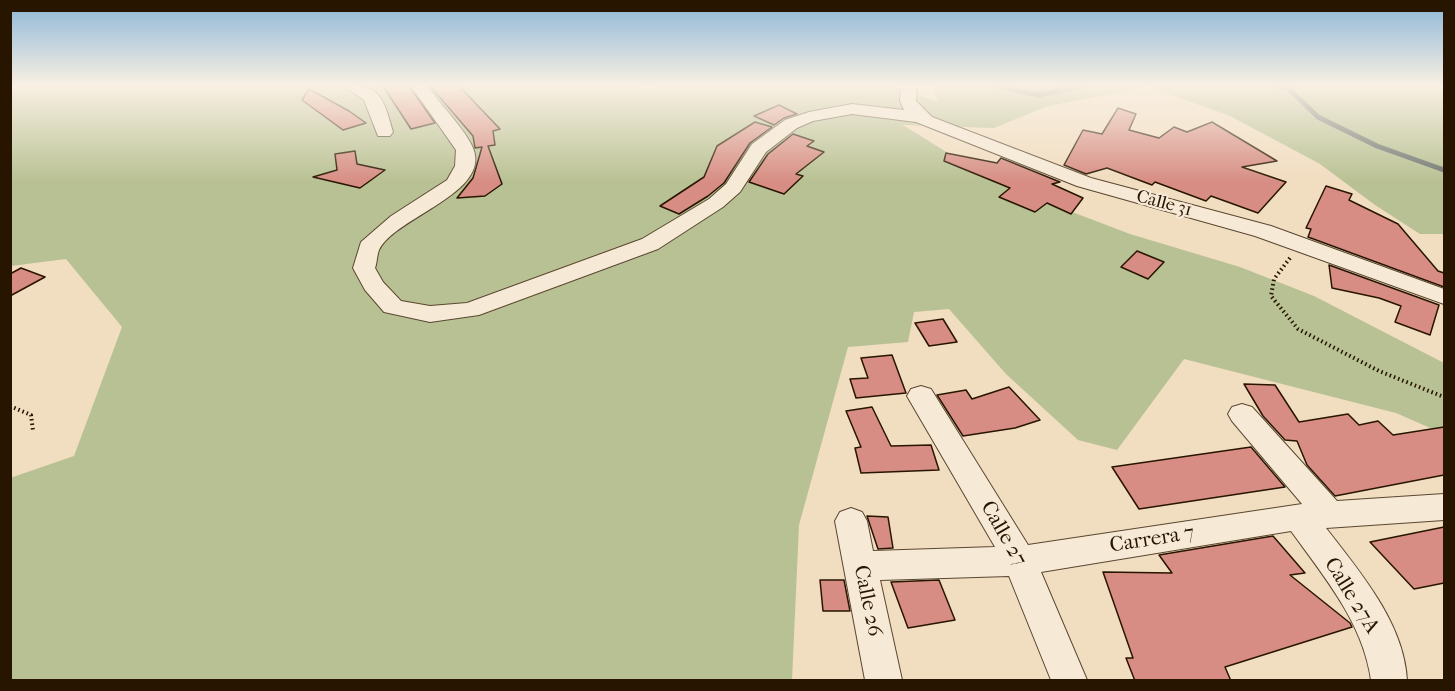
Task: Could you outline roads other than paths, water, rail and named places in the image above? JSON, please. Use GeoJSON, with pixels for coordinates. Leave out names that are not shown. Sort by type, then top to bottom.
{"type":"FeatureCollection","features":[{"type":"Feature","properties":{"kind":"street"},"geometry":{"type":"LineString","coordinates":[[380,118],[384,132]]}},
{"type":"Feature","properties":{"kind":"street","name":"Calle 31"},"geometry":{"type":"LineString","coordinates":[[442,118],[453,130],[465,150],[465,166],[454,184],[398,220],[369,247],[364,268],[373,285],[393,307],[430,314],[470,310],[650,244],[716,203],[733,188],[759,148],[791,124],[806,118]]}},
{"type":"Feature","properties":{"kind":"street","name":"Calle 31"},"geometry":{"type":"LineString","coordinates":[[935,118],[953,132],[1084,183],[1263,231],[1444,297]]}},
{"type":"Feature","properties":{"kind":"street"},"geometry":{"type":"LineString","coordinates":[[1084,183],[1114,185],[1273,219]]}},
{"type":"Feature","properties":{"kind":"street","name":"Calle 27"},"geometry":{"type":"LineString","coordinates":[[921,396],[1020,561],[1069,681]]}},
{"type":"Feature","properties":{"kind":"street","name":"Calle 27A"},"geometry":{"type":"LineString","coordinates":[[1242,414],[1267,446],[1300,478],[1315,516],[1369,616],[1390,665],[1389,681]]}},
{"type":"Feature","properties":{"kind":"street","name":"Carrera 7"},"geometry":{"type":"LineString","coordinates":[[860,566],[1020,561],[1315,516],[1444,507]]}},
{"type":"Feature","properties":{"kind":"street","name":"Calle 26"},"geometry":{"type":"LineString","coordinates":[[851,521],[883,681]]}},
{"type":"Feature","properties":{"kind":"waterway"},"geometry":{"type":"LineString","coordinates":[[1321,118],[1377,146],[1444,170]]}}]}
